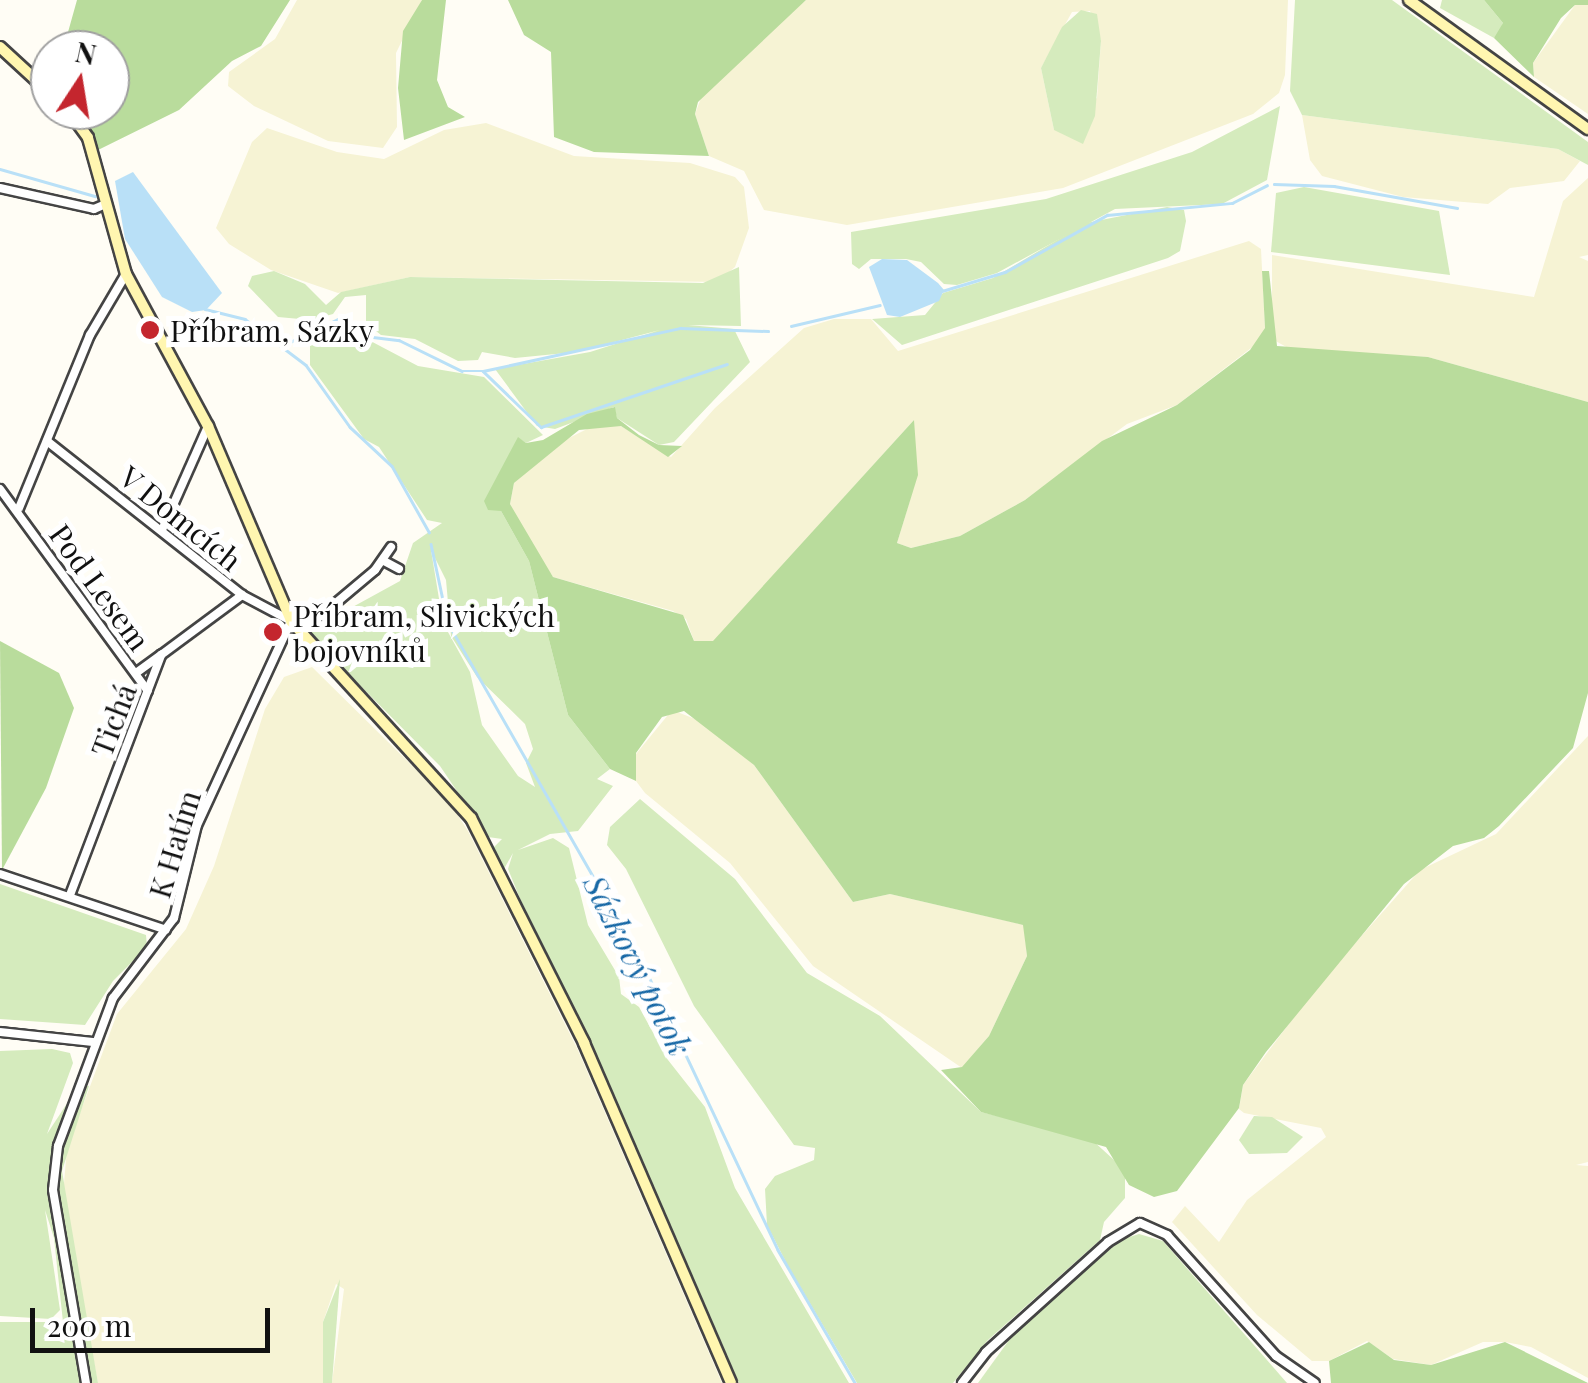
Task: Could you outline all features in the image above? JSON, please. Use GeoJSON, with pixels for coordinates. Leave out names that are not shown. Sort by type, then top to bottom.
{"type":"FeatureCollection","features":[{"type":"Feature","properties":{"kind":"street"},"geometry":{"type":"LineString","coordinates":[[1408,0],[1588,129]]}},
{"type":"Feature","properties":{"kind":"street"},"geometry":{"type":"LineString","coordinates":[[0,47],[30,75]]}},
{"type":"Feature","properties":{"kind":"street"},"geometry":{"type":"LineString","coordinates":[[79,130],[94,156],[126,274],[208,426],[291,622],[472,818],[584,1043],[731,1383]]}},
{"type":"Feature","properties":{"kind":"street"},"geometry":{"type":"LineString","coordinates":[[0,188],[94,209],[106,204]]}},
{"type":"Feature","properties":{"kind":"street"},"geometry":{"type":"LineString","coordinates":[[19,508],[90,335],[126,274]]}},
{"type":"Feature","properties":{"kind":"street"},"geometry":{"type":"LineString","coordinates":[[162,530],[208,426]]}},
{"type":"Feature","properties":{"kind":"street","name":"V Domcích"},"geometry":{"type":"LineString","coordinates":[[47,440],[242,595],[291,622]]}},
{"type":"Feature","properties":{"kind":"street","name":"Pod Lesem"},"geometry":{"type":"LineString","coordinates":[[0,490],[19,508],[148,691]]}},
{"type":"Feature","properties":{"kind":"street"},"geometry":{"type":"LineString","coordinates":[[300,633],[384,561],[391,547]]}},
{"type":"Feature","properties":{"kind":"street"},"geometry":{"type":"LineString","coordinates":[[384,561],[399,569]]}},
{"type":"Feature","properties":{"kind":"street","name":"Tichá"},"geometry":{"type":"LineString","coordinates":[[70,894],[161,655],[242,595]]}},
{"type":"Feature","properties":{"kind":"street","name":"K Hatím"},"geometry":{"type":"LineString","coordinates":[[0,874],[70,894],[166,930],[184,892],[198,825],[291,622]]}},
{"type":"Feature","properties":{"kind":"street"},"geometry":{"type":"LineString","coordinates":[[136,674],[161,655]]}},
{"type":"Feature","properties":{"kind":"street"},"geometry":{"type":"LineString","coordinates":[[86,1383],[53,1177],[93,1042],[112,998],[166,930]]}},
{"type":"Feature","properties":{"kind":"street"},"geometry":{"type":"LineString","coordinates":[[0,1032],[93,1042]]}},
{"type":"Feature","properties":{"kind":"street"},"geometry":{"type":"LineString","coordinates":[[962,1383],[986,1352],[1081,1267],[1140,1223],[1167,1235],[1276,1356],[1315,1383]]}},
{"type":"Feature","properties":{"kind":"shaded area"},"geometry":{"type":"Polygon","coordinates":[[[297,0],[422,0],[396,53],[397,127],[383,148],[328,141],[254,106],[228,86],[229,72],[275,39],[297,0]]]}},
{"type":"Feature","properties":{"kind":"shaded area"},"geometry":{"type":"Polygon","coordinates":[[[806,0],[1288,0],[1285,75],[1279,93],[1253,114],[1063,188],[847,225],[764,210],[744,171],[709,156],[695,114],[701,98],[750,48],[806,0]],[[1090,11],[1072,12],[1041,68],[1054,130],[1097,98],[1101,41],[1090,11]]]}},
{"type":"Feature","properties":{"kind":"shaded area"},"geometry":{"type":"Polygon","coordinates":[[[1575,5],[1588,5],[1588,114],[1534,77],[1533,63],[1575,5]]]}},
{"type":"Feature","properties":{"kind":"shaded area"},"geometry":{"type":"Polygon","coordinates":[[[1302,115],[1558,149],[1580,161],[1564,181],[1510,188],[1488,204],[1403,197],[1322,176],[1310,160],[1302,115]]]}},
{"type":"Feature","properties":{"kind":"shaded area"},"geometry":{"type":"Polygon","coordinates":[[[486,123],[574,156],[690,163],[735,177],[744,187],[749,228],[735,267],[717,282],[410,277],[338,293],[271,270],[229,244],[216,228],[252,142],[267,128],[337,152],[384,159],[444,130],[486,123]]]}},
{"type":"Feature","properties":{"kind":"shaded area"},"geometry":{"type":"Polygon","coordinates":[[[1588,178],[1588,255],[1579,257],[1588,261],[1588,402],[1428,357],[1290,349],[1272,339],[1272,255],[1534,297],[1563,201],[1588,178]]]}},
{"type":"Feature","properties":{"kind":"shaded area"},"geometry":{"type":"Polygon","coordinates":[[[1249,241],[1261,249],[1265,328],[1259,342],[1177,405],[1127,424],[1025,500],[960,536],[911,548],[897,543],[910,500],[914,420],[714,641],[694,641],[686,619],[673,611],[553,577],[518,527],[510,504],[514,483],[559,443],[597,424],[621,426],[671,457],[715,408],[804,328],[834,319],[871,319],[898,351],[1249,241]]]}},
{"type":"Feature","properties":{"kind":"shaded area"},"geometry":{"type":"Polygon","coordinates":[[[312,667],[449,802],[468,831],[577,1048],[722,1383],[332,1383],[344,1289],[336,1284],[323,1322],[323,1383],[98,1383],[63,1195],[67,1148],[117,1014],[186,929],[214,866],[265,709],[284,677],[312,667]]]}},
{"type":"Feature","properties":{"kind":"shaded area"},"geometry":{"type":"Polygon","coordinates":[[[672,710],[703,722],[754,765],[853,902],[890,894],[1024,925],[1027,956],[989,1036],[962,1068],[813,966],[730,863],[645,793],[636,781],[636,754],[672,710]]]}},
{"type":"Feature","properties":{"kind":"shaded area"},"geometry":{"type":"Polygon","coordinates":[[[1588,736],[1588,1162],[1576,1165],[1588,1166],[1588,1378],[1531,1347],[1505,1342],[1483,1342],[1431,1365],[1393,1359],[1367,1341],[1329,1361],[1312,1361],[1257,1315],[1172,1222],[1185,1206],[1219,1242],[1247,1200],[1326,1137],[1321,1128],[1244,1113],[1239,1109],[1243,1085],[1318,985],[1420,870],[1496,834],[1588,736]]]}},
{"type":"Feature","properties":{"kind":"green space"},"geometry":{"type":"Polygon","coordinates":[[[77,0],[290,0],[261,46],[232,61],[179,110],[94,152],[84,130],[130,130],[130,30],[69,30],[77,0]]]}},
{"type":"Feature","properties":{"kind":"green space"},"geometry":{"type":"Polygon","coordinates":[[[422,0],[446,0],[437,80],[448,107],[465,117],[404,140],[398,88],[403,31],[422,0]]]}},
{"type":"Feature","properties":{"kind":"green space"},"geometry":{"type":"Polygon","coordinates":[[[508,0],[806,0],[698,102],[695,114],[709,156],[594,152],[554,137],[551,52],[524,35],[508,0]]]}},
{"type":"Feature","properties":{"kind":"green space"},"geometry":{"type":"Polygon","coordinates":[[[1295,0],[1392,0],[1588,142],[1588,165],[1558,149],[1302,115],[1290,91],[1295,0]]]}},
{"type":"Feature","properties":{"kind":"green space"},"geometry":{"type":"Polygon","coordinates":[[[1442,0],[1484,0],[1503,23],[1500,33],[1494,38],[1440,8],[1442,0]]]}},
{"type":"Feature","properties":{"kind":"green space"},"geometry":{"type":"Polygon","coordinates":[[[1484,0],[1588,0],[1588,5],[1575,5],[1561,18],[1533,63],[1534,77],[1494,38],[1503,23],[1484,0]]]}},
{"type":"Feature","properties":{"kind":"green space"},"geometry":{"type":"Polygon","coordinates":[[[1081,10],[1097,14],[1101,41],[1095,116],[1083,144],[1054,130],[1041,68],[1062,27],[1081,10]]]}},
{"type":"Feature","properties":{"kind":"green space"},"geometry":{"type":"Polygon","coordinates":[[[1280,106],[1267,180],[1222,204],[1115,209],[997,273],[957,285],[944,284],[921,262],[906,259],[871,259],[859,269],[852,264],[851,232],[1046,199],[1192,152],[1280,106]]]}},
{"type":"Feature","properties":{"kind":"green space"},"geometry":{"type":"Polygon","coordinates":[[[1304,187],[1439,211],[1450,275],[1271,252],[1276,193],[1304,187]]]}},
{"type":"Feature","properties":{"kind":"green space"},"geometry":{"type":"Polygon","coordinates":[[[1167,207],[1184,210],[1186,221],[1180,251],[1168,258],[902,345],[872,319],[925,315],[943,293],[993,278],[1086,223],[1167,207]]]}},
{"type":"Feature","properties":{"kind":"green space"},"geometry":{"type":"Polygon","coordinates":[[[739,267],[741,326],[688,325],[734,329],[750,362],[674,442],[659,445],[617,418],[614,407],[555,429],[537,426],[495,369],[590,352],[660,330],[576,352],[515,358],[482,352],[478,360],[458,361],[415,339],[381,335],[366,323],[366,295],[345,297],[333,314],[311,320],[278,317],[248,286],[252,276],[274,271],[305,284],[326,305],[341,292],[410,277],[703,283],[739,267]]]}},
{"type":"Feature","properties":{"kind":"green space"},"geometry":{"type":"Polygon","coordinates":[[[1262,271],[1269,271],[1277,346],[1428,357],[1588,402],[1588,693],[1573,748],[1499,826],[1484,838],[1453,846],[1404,884],[1266,1052],[1243,1085],[1239,1108],[1177,1191],[1154,1197],[1129,1185],[1106,1147],[981,1112],[941,1070],[962,1067],[989,1036],[1027,956],[1023,925],[890,894],[853,902],[754,765],[684,711],[662,717],[636,753],[636,781],[610,769],[568,715],[529,561],[501,511],[488,510],[484,501],[518,437],[526,443],[543,440],[587,414],[615,407],[617,418],[639,435],[659,445],[682,446],[668,457],[621,426],[579,430],[514,483],[510,504],[553,577],[683,615],[694,641],[713,641],[914,420],[918,475],[897,543],[911,548],[960,536],[1025,500],[1102,441],[1177,405],[1250,350],[1265,328],[1262,271]]]}},
{"type":"Feature","properties":{"kind":"green space"},"geometry":{"type":"Polygon","coordinates":[[[344,327],[418,366],[484,377],[543,435],[526,443],[518,438],[501,511],[529,561],[568,715],[610,769],[597,779],[613,786],[578,831],[550,834],[518,850],[553,838],[569,848],[588,925],[619,977],[621,994],[639,1007],[668,1060],[705,1107],[735,1188],[849,1383],[739,1383],[591,1043],[521,901],[508,869],[513,853],[504,869],[491,850],[502,839],[488,837],[440,766],[307,632],[400,581],[413,543],[442,523],[427,520],[379,447],[364,439],[310,365],[310,344],[321,330],[344,327]],[[431,550],[443,623],[470,672],[482,725],[518,776],[535,787],[526,763],[533,749],[525,724],[477,677],[451,636],[446,580],[431,550]]]}},
{"type":"Feature","properties":{"kind":"green space"},"geometry":{"type":"Polygon","coordinates":[[[0,641],[59,673],[74,708],[46,788],[2,870],[0,641]]]}},
{"type":"Feature","properties":{"kind":"green space"},"geometry":{"type":"Polygon","coordinates":[[[640,799],[735,879],[807,973],[880,1016],[981,1112],[1091,1139],[1125,1170],[1125,1198],[1104,1222],[1100,1240],[988,1340],[953,1383],[857,1383],[788,1266],[767,1225],[765,1189],[775,1176],[814,1160],[815,1148],[794,1145],[694,1006],[626,869],[607,845],[610,827],[640,799]]]}},
{"type":"Feature","properties":{"kind":"green space"},"geometry":{"type":"Polygon","coordinates":[[[0,884],[146,935],[147,947],[113,981],[85,1025],[0,1019],[0,884]]]}},
{"type":"Feature","properties":{"kind":"green space"},"geometry":{"type":"Polygon","coordinates":[[[52,1049],[70,1053],[73,1063],[47,1134],[79,1085],[89,1086],[62,1171],[98,1383],[0,1383],[0,1322],[63,1322],[54,1238],[45,1210],[60,1310],[51,1319],[0,1316],[0,1051],[52,1049]]]}},
{"type":"Feature","properties":{"kind":"green space"},"geometry":{"type":"Polygon","coordinates":[[[1254,1116],[1272,1117],[1303,1137],[1287,1153],[1249,1154],[1239,1140],[1254,1116]]]}},
{"type":"Feature","properties":{"kind":"green space"},"geometry":{"type":"Polygon","coordinates":[[[1139,1234],[1163,1241],[1287,1383],[978,1383],[1012,1336],[1120,1240],[1139,1234]]]}},
{"type":"Feature","properties":{"kind":"green space"},"geometry":{"type":"Polygon","coordinates":[[[340,1279],[332,1383],[323,1383],[323,1322],[340,1279]]]}},
{"type":"Feature","properties":{"kind":"green space"},"geometry":{"type":"Polygon","coordinates":[[[1369,1342],[1394,1360],[1431,1365],[1505,1342],[1588,1383],[1331,1383],[1329,1361],[1369,1342]]]}},
{"type":"Feature","properties":{"kind":"water"},"geometry":{"type":"Polygon","coordinates":[[[133,172],[222,293],[206,310],[192,312],[162,297],[125,239],[115,181],[133,172]]]}},
{"type":"Feature","properties":{"kind":"water"},"geometry":{"type":"Polygon","coordinates":[[[882,259],[907,260],[944,290],[939,301],[900,317],[887,315],[869,267],[882,259]]]}},
{"type":"Feature","properties":{"kind":"waterway","name":"Sázkový potok"},"geometry":{"type":"LineString","coordinates":[[0,169],[95,196]]}},
{"type":"Feature","properties":{"kind":"waterway"},"geometry":{"type":"LineString","coordinates":[[1274,184],[1334,186],[1457,208]]}},
{"type":"Feature","properties":{"kind":"waterway"},"geometry":{"type":"LineString","coordinates":[[942,291],[1005,272],[1107,215],[1232,203],[1267,185]]}},
{"type":"Feature","properties":{"kind":"waterway"},"geometry":{"type":"LineString","coordinates":[[791,326],[880,305]]}},
{"type":"Feature","properties":{"kind":"waterway","name":"Sázkový potok"},"geometry":{"type":"LineString","coordinates":[[205,309],[245,319],[306,365],[350,427],[392,466],[429,532]]}},
{"type":"Feature","properties":{"kind":"waterway"},"geometry":{"type":"LineString","coordinates":[[282,346],[338,319],[365,333]]}},
{"type":"Feature","properties":{"kind":"waterway"},"geometry":{"type":"LineString","coordinates":[[373,337],[399,340],[462,371],[483,371],[680,328],[768,331]]}},
{"type":"Feature","properties":{"kind":"waterway"},"geometry":{"type":"LineString","coordinates":[[483,371],[541,427],[727,364]]}},
{"type":"Feature","properties":{"kind":"waterway","name":"Sázkový potok"},"geometry":{"type":"LineString","coordinates":[[431,544],[448,623],[642,962],[778,1250],[855,1383]]}},
{"type":"Feature","properties":{"kind":"place","name":"Příbram, Sázky"},"geometry":{"type":"Point","coordinates":[150,330]}},
{"type":"Feature","properties":{"kind":"place","name":"Příbram, Slivických bojovníků"},"geometry":{"type":"Point","coordinates":[273,632]}}]}
